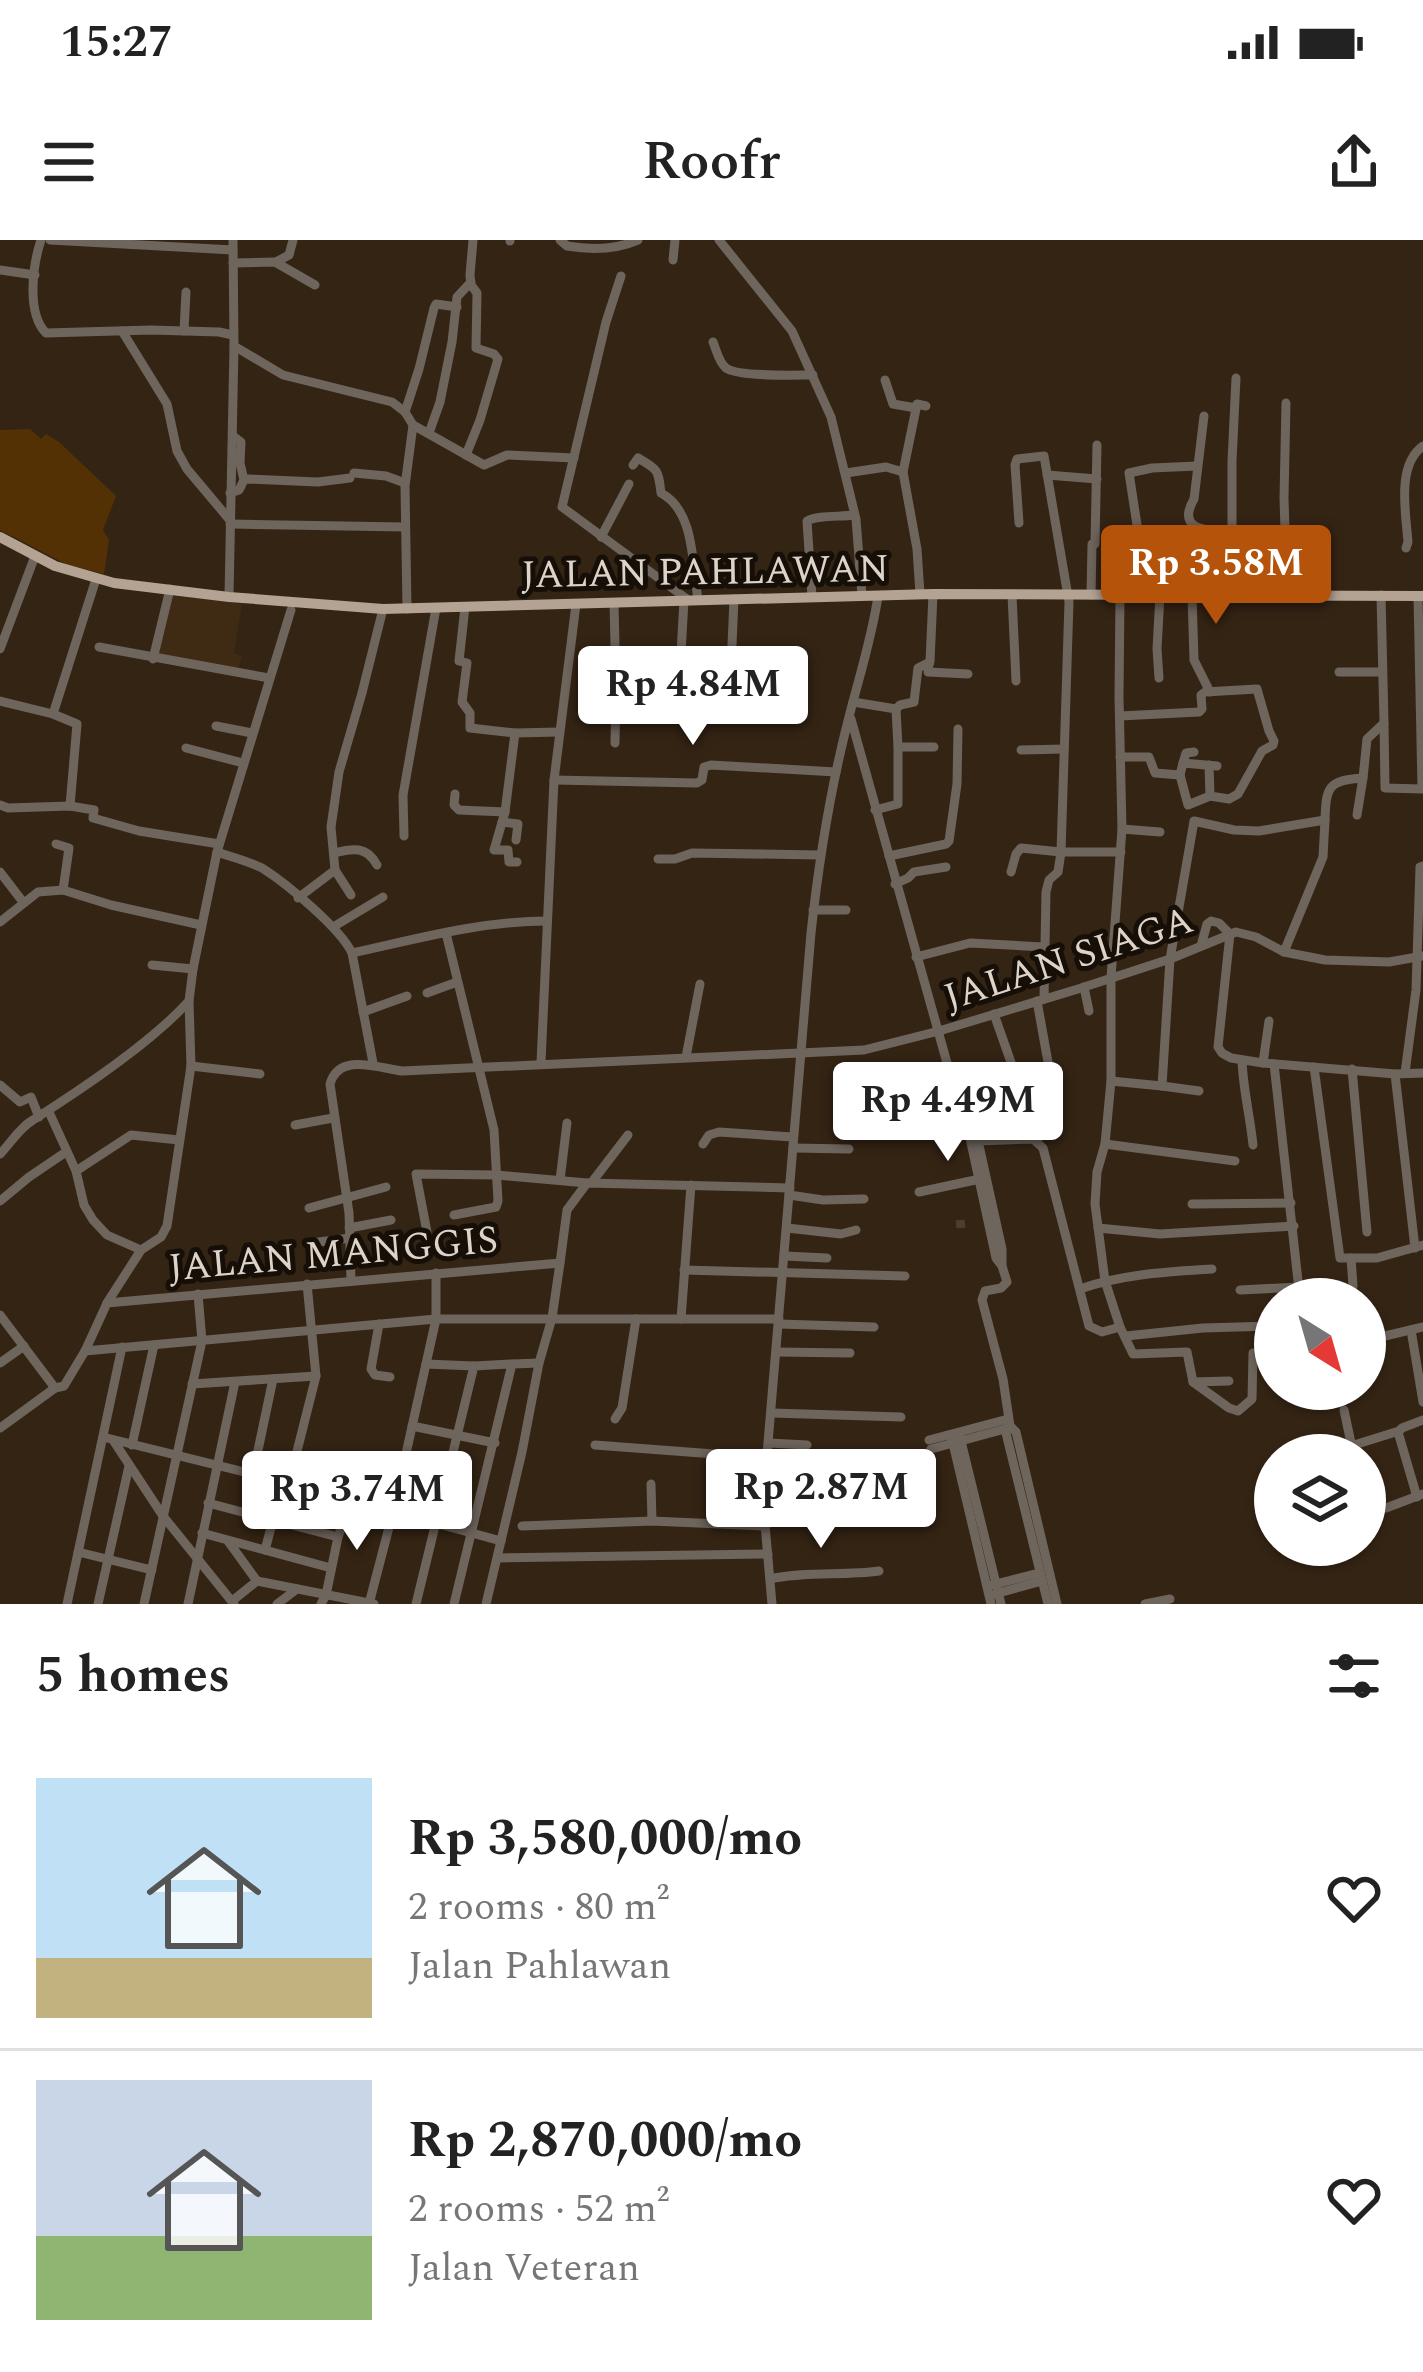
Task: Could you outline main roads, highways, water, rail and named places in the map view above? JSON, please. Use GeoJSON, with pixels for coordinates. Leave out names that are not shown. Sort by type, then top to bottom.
{"type":"FeatureCollection","features":[{"type":"Feature","properties":{"kind":"main road","name":"JALAN PAHLAWAN"},"geometry":{"type":"LineString","coordinates":[[0,537],[56,566],[96,578],[292,606],[407,609],[927,594],[1420,596]]}},
{"type":"Feature","properties":{"kind":"tunnel"},"geometry":{"type":"LineString","coordinates":[[960,1220],[961,1228]]}}]}
